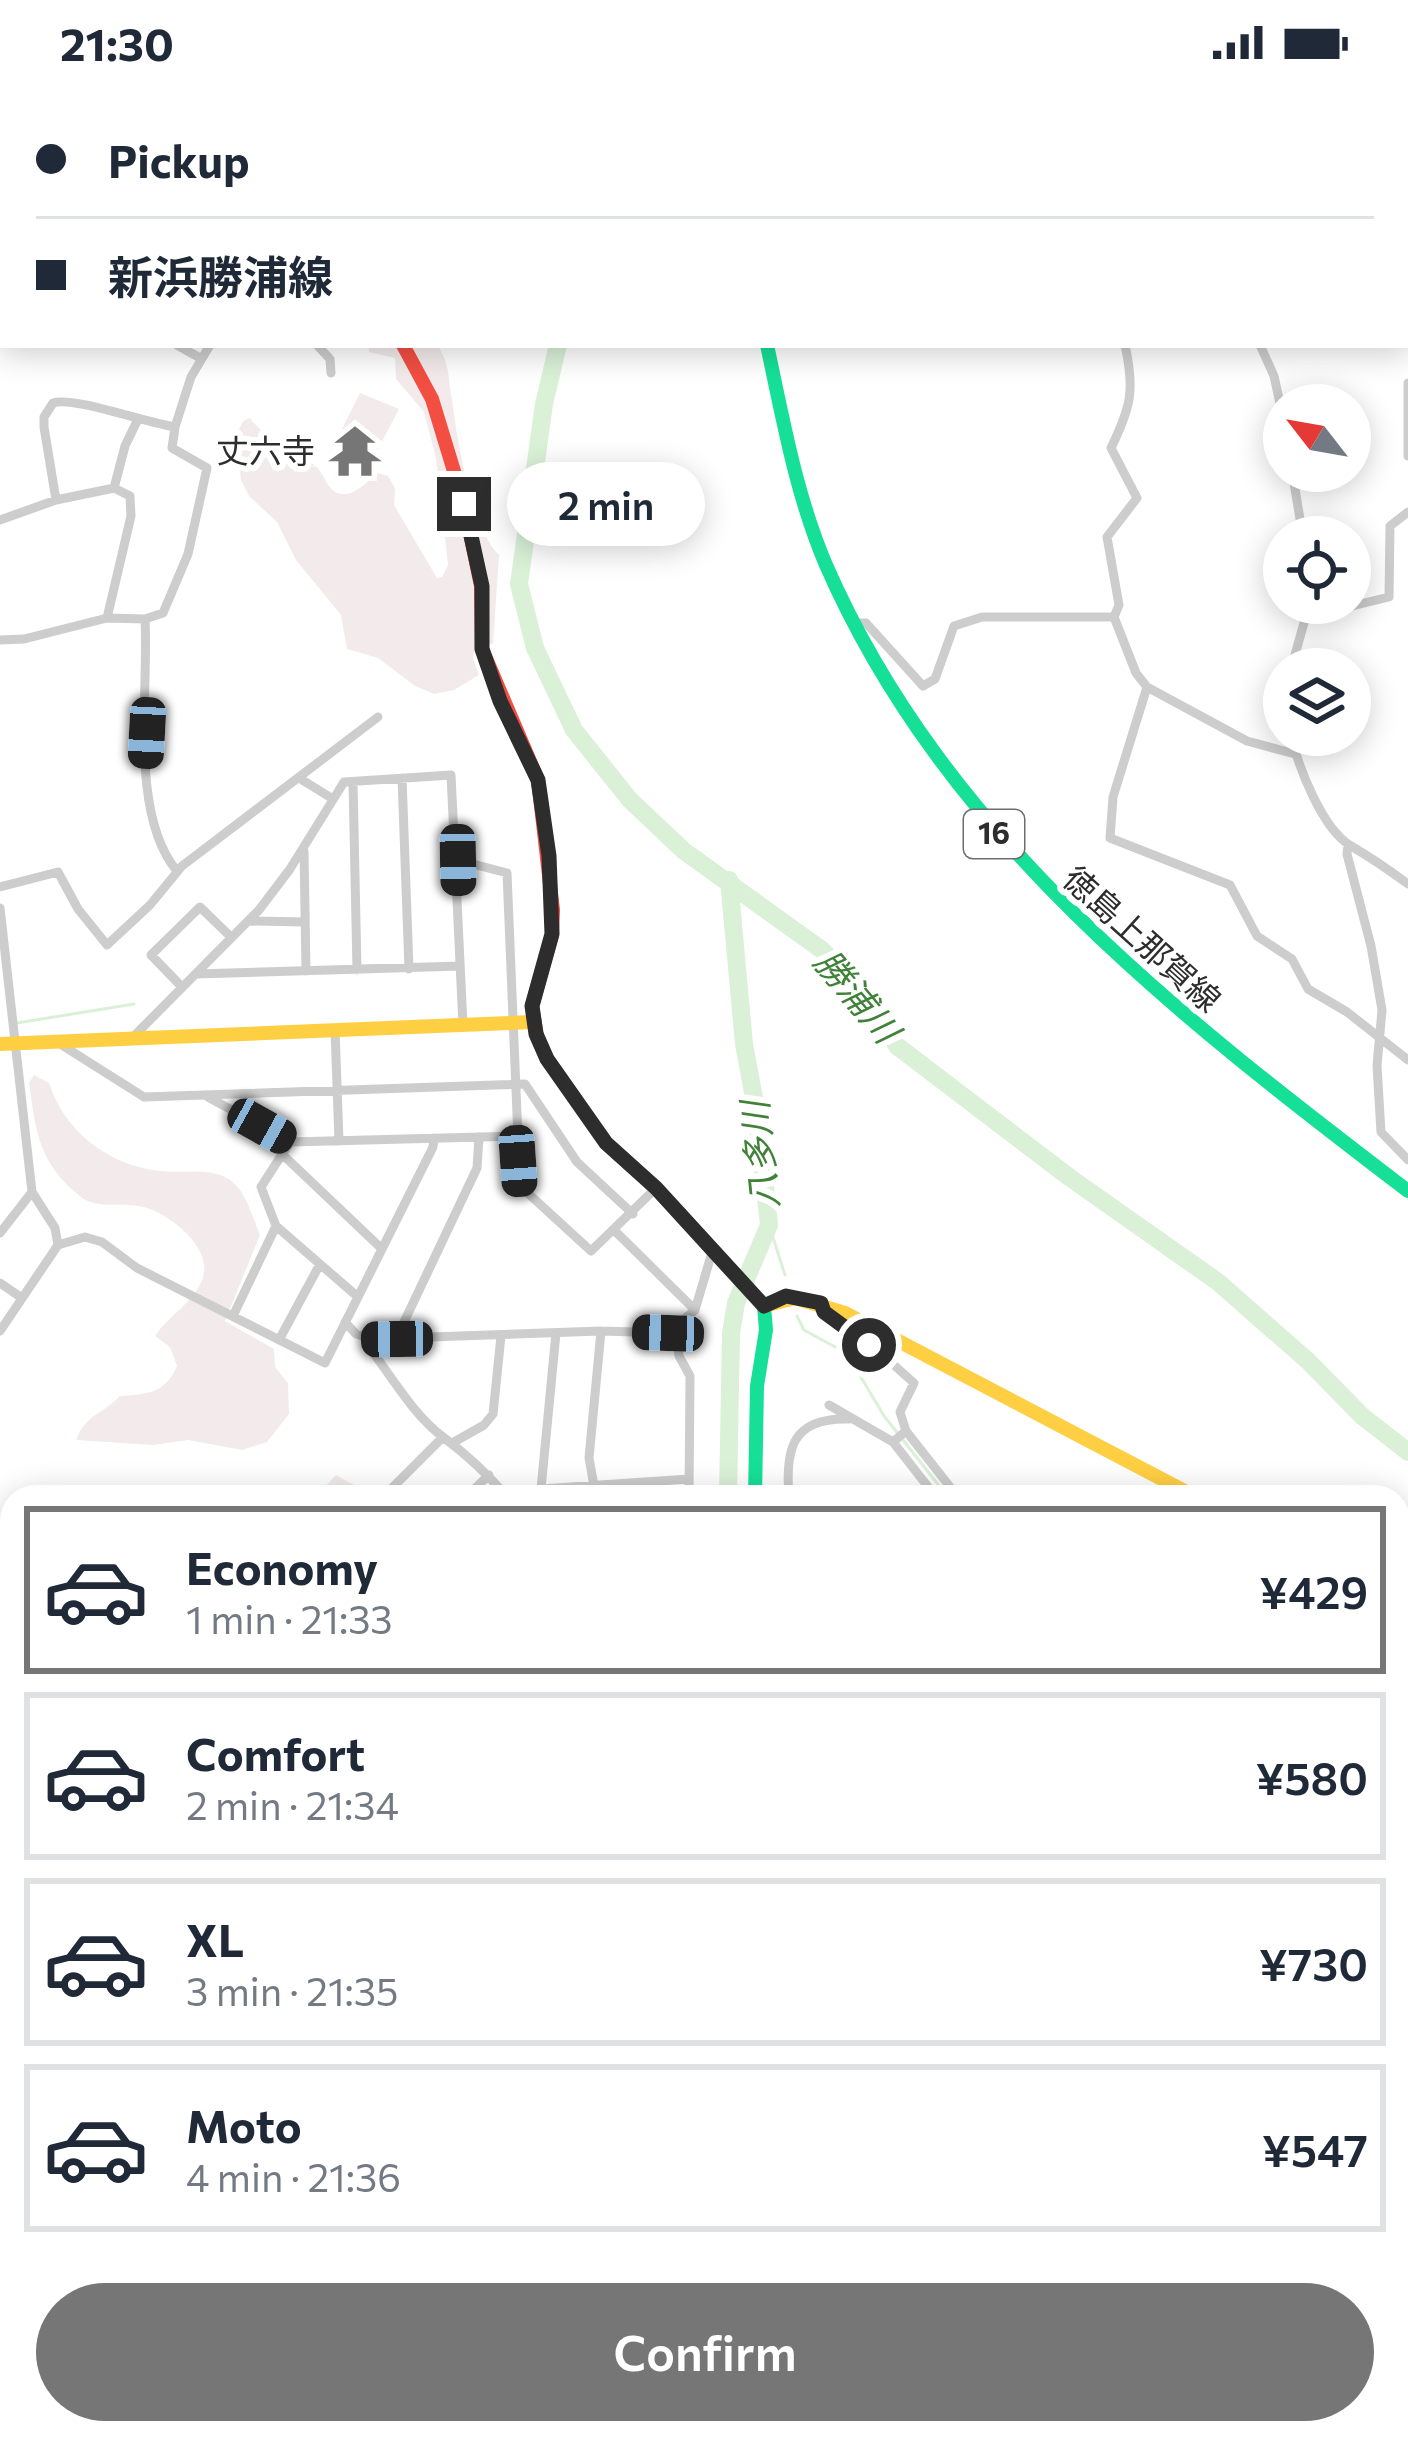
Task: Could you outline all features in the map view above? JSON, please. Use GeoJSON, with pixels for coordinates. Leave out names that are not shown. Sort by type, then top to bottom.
{"type":"FeatureCollection","features":[{"type":"Feature","properties":{"kind":"main road"},"geometry":{"type":"LineString","coordinates":[[406,348],[432,399],[464,504],[482,586],[482,649],[500,701],[538,780],[554,910],[532,1022],[547,1059],[597,1132],[762,1303],[766,1330],[757,1385],[755,1485]]}},
{"type":"Feature","properties":{"kind":"main road","name":"徳島上那賀線"},"geometry":{"type":"LineString","coordinates":[[768,348],[810,520],[854,622],[894,698],[954,785],[1018,861],[1181,1014],[1408,1191]]}},
{"type":"Feature","properties":{"kind":"main road"},"geometry":{"type":"LineString","coordinates":[[0,1044],[532,1022]]}},
{"type":"Feature","properties":{"kind":"main road"},"geometry":{"type":"LineString","coordinates":[[762,1303],[786,1296],[821,1303],[1173,1485]]}},
{"type":"Feature","properties":{"kind":"street"},"geometry":{"type":"LineString","coordinates":[[182,348],[200,358]]}},
{"type":"Feature","properties":{"kind":"street"},"geometry":{"type":"LineString","coordinates":[[0,640],[24,639],[107,618],[145,620],[166,609],[199,514],[207,468],[172,448],[175,428],[208,348]]}},
{"type":"Feature","properties":{"kind":"street"},"geometry":{"type":"LineString","coordinates":[[320,348],[330,359],[332,373]]}},
{"type":"Feature","properties":{"kind":"street"},"geometry":{"type":"LineString","coordinates":[[1125,348],[1132,392],[1129,412],[1111,448],[1137,498],[1107,538],[1119,604],[1114,617],[1136,673],[1147,687],[1246,741],[1263,746]]}},
{"type":"Feature","properties":{"kind":"street"},"geometry":{"type":"LineString","coordinates":[[1261,348],[1276,384]]}},
{"type":"Feature","properties":{"kind":"street"},"geometry":{"type":"LineString","coordinates":[[1408,383],[1408,456]]}},
{"type":"Feature","properties":{"kind":"street"},"geometry":{"type":"LineString","coordinates":[[56,500],[44,427],[53,403],[70,399],[175,428]]}},
{"type":"Feature","properties":{"kind":"street"},"geometry":{"type":"LineString","coordinates":[[114,488],[138,419]]}},
{"type":"Feature","properties":{"kind":"street"},"geometry":{"type":"LineString","coordinates":[[0,520],[56,500],[114,488],[130,496],[131,516],[107,618]]}},
{"type":"Feature","properties":{"kind":"street"},"geometry":{"type":"LineString","coordinates":[[1371,601],[1389,597],[1390,526],[1408,512]]}},
{"type":"Feature","properties":{"kind":"street"},"geometry":{"type":"LineString","coordinates":[[854,622],[866,623],[922,686],[934,679],[954,626],[966,620],[1114,617]]}},
{"type":"Feature","properties":{"kind":"street"},"geometry":{"type":"LineString","coordinates":[[145,620],[146,793],[163,849],[177,871]]}},
{"type":"Feature","properties":{"kind":"street"},"geometry":{"type":"LineString","coordinates":[[1147,687],[1113,797],[1110,838],[1230,885],[1257,936],[1292,959],[1308,989],[1408,1060]]}},
{"type":"Feature","properties":{"kind":"street"},"geometry":{"type":"LineString","coordinates":[[0,887],[58,872],[77,909],[107,945],[150,905],[177,871],[378,717]]}},
{"type":"Feature","properties":{"kind":"street"},"geometry":{"type":"LineString","coordinates":[[1296,756],[1328,820],[1348,844],[1408,884]]}},
{"type":"Feature","properties":{"kind":"street"},"geometry":{"type":"LineString","coordinates":[[133,1037],[248,921],[304,847],[344,782],[452,775],[463,1024]]}},
{"type":"Feature","properties":{"kind":"street"},"geometry":{"type":"LineString","coordinates":[[299,778],[333,799]]}},
{"type":"Feature","properties":{"kind":"street"},"geometry":{"type":"LineString","coordinates":[[402,778],[409,969]]}},
{"type":"Feature","properties":{"kind":"street"},"geometry":{"type":"LineString","coordinates":[[353,782],[357,970]]}},
{"type":"Feature","properties":{"kind":"street"},"geometry":{"type":"LineString","coordinates":[[1348,844],[1378,984],[1382,1132],[1408,1160]]}},
{"type":"Feature","properties":{"kind":"street"},"geometry":{"type":"LineString","coordinates":[[304,847],[306,971]]}},
{"type":"Feature","properties":{"kind":"street"},"geometry":{"type":"LineString","coordinates":[[458,860],[507,873],[520,1186],[591,1251],[656,1188]]}},
{"type":"Feature","properties":{"kind":"street"},"geometry":{"type":"LineString","coordinates":[[182,987],[151,955],[200,907],[231,937]]}},
{"type":"Feature","properties":{"kind":"street"},"geometry":{"type":"LineString","coordinates":[[0,908],[6,1015],[16,1041],[32,1192],[55,1228],[58,1245]]}},
{"type":"Feature","properties":{"kind":"street"},"geometry":{"type":"LineString","coordinates":[[248,921],[305,922]]}},
{"type":"Feature","properties":{"kind":"street"},"geometry":{"type":"LineString","coordinates":[[195,974],[460,966]]}},
{"type":"Feature","properties":{"kind":"street"},"geometry":{"type":"LineString","coordinates":[[335,1029],[339,1141]]}},
{"type":"Feature","properties":{"kind":"street"},"geometry":{"type":"LineString","coordinates":[[53,1040],[144,1096],[525,1084],[577,1162],[633,1214]]}},
{"type":"Feature","properties":{"kind":"street"},"geometry":{"type":"LineString","coordinates":[[204,1095],[290,1142],[516,1136]]}},
{"type":"Feature","properties":{"kind":"street"},"geometry":{"type":"LineString","coordinates":[[397,1339],[477,1168],[479,1137]]}},
{"type":"Feature","properties":{"kind":"street"},"geometry":{"type":"LineString","coordinates":[[0,1331],[58,1245],[86,1237],[102,1242],[137,1268],[325,1363],[434,1138]]}},
{"type":"Feature","properties":{"kind":"street"},"geometry":{"type":"LineString","coordinates":[[290,1142],[261,1187],[276,1226],[358,1297]]}},
{"type":"Feature","properties":{"kind":"street"},"geometry":{"type":"LineString","coordinates":[[282,1154],[382,1249]]}},
{"type":"Feature","properties":{"kind":"street"},"geometry":{"type":"LineString","coordinates":[[0,1233],[32,1192]]}},
{"type":"Feature","properties":{"kind":"street"},"geometry":{"type":"LineString","coordinates":[[233,1316],[276,1226]]}},
{"type":"Feature","properties":{"kind":"street"},"geometry":{"type":"LineString","coordinates":[[615,1231],[695,1310]]}},
{"type":"Feature","properties":{"kind":"street"},"geometry":{"type":"LineString","coordinates":[[345,1322],[368,1338],[397,1339],[668,1333],[695,1310],[716,1252]]}},
{"type":"Feature","properties":{"kind":"street"},"geometry":{"type":"LineString","coordinates":[[279,1340],[320,1264]]}},
{"type":"Feature","properties":{"kind":"street"},"geometry":{"type":"LineString","coordinates":[[0,1283],[22,1298]]}},
{"type":"Feature","properties":{"kind":"street"},"geometry":{"type":"LineString","coordinates":[[821,1303],[824,1312],[873,1345],[914,1383],[900,1412],[900,1436],[929,1485]]}},
{"type":"Feature","properties":{"kind":"street"},"geometry":{"type":"LineString","coordinates":[[676,1328],[679,1356],[690,1376],[689,1485]]}},
{"type":"Feature","properties":{"kind":"street"},"geometry":{"type":"LineString","coordinates":[[594,1485],[589,1458],[601,1331]]}},
{"type":"Feature","properties":{"kind":"street"},"geometry":{"type":"LineString","coordinates":[[541,1485],[556,1333]]}},
{"type":"Feature","properties":{"kind":"street"},"geometry":{"type":"LineString","coordinates":[[396,1485],[448,1440],[484,1425],[493,1414],[501,1336]]}},
{"type":"Feature","properties":{"kind":"street"},"geometry":{"type":"LineString","coordinates":[[368,1338],[368,1346],[448,1440],[498,1485]]}},
{"type":"Feature","properties":{"kind":"street"},"geometry":{"type":"LineString","coordinates":[[829,1405],[900,1436],[947,1485]]}},
{"type":"Feature","properties":{"kind":"street"},"geometry":{"type":"LineString","coordinates":[[789,1485],[794,1438],[828,1418],[855,1419]]}},
{"type":"Feature","properties":{"kind":"street"},"geometry":{"type":"LineString","coordinates":[[478,1485],[488,1475]]}},
{"type":"Feature","properties":{"kind":"street"},"geometry":{"type":"LineString","coordinates":[[642,1485],[689,1479]]}},
{"type":"Feature","properties":{"kind":"shaded area"},"geometry":{"type":"Polygon","coordinates":[[[368,348],[439,348],[448,371],[473,504],[499,555],[493,644],[476,642],[473,658],[479,675],[454,690],[434,694],[378,658],[347,649],[341,615],[296,560],[277,522],[249,496],[241,480],[236,436],[243,421],[250,418],[267,435],[314,465],[336,492],[354,492],[378,473],[388,476],[395,488],[394,505],[437,578],[442,577],[448,565],[436,458],[424,412],[396,379],[395,358],[368,348]]]}},
{"type":"Feature","properties":{"kind":"shaded area"},"geometry":{"type":"Polygon","coordinates":[[[360,393],[399,409],[378,449],[342,429],[360,393]]]}},
{"type":"Feature","properties":{"kind":"shaded area"},"geometry":{"type":"Polygon","coordinates":[[[34,1075],[49,1083],[78,1131],[107,1154],[143,1168],[220,1175],[244,1196],[260,1235],[225,1321],[274,1349],[275,1367],[288,1383],[289,1414],[267,1442],[242,1450],[188,1440],[153,1445],[76,1440],[90,1419],[120,1396],[155,1390],[167,1382],[177,1366],[170,1347],[155,1336],[193,1295],[204,1268],[196,1245],[166,1217],[144,1207],[88,1201],[67,1185],[48,1160],[37,1132],[29,1083],[34,1075]]]}},
{"type":"Feature","properties":{"kind":"shaded area"},"geometry":{"type":"Polygon","coordinates":[[[336,1475],[354,1485],[327,1485],[336,1475]]]}},
{"type":"Feature","properties":{"kind":"waterway","name":"勝浦川"},"geometry":{"type":"LineString","coordinates":[[557,348],[544,404],[519,584],[535,648],[574,730],[630,800],[684,851],[822,950],[863,993],[897,1046],[1069,1177],[1218,1282],[1362,1416],[1408,1452]]}},
{"type":"Feature","properties":{"kind":"waterway","name":"八多川"},"geometry":{"type":"LineString","coordinates":[[728,1485],[731,1333],[736,1303],[769,1225],[744,1044],[729,880]]}},
{"type":"Feature","properties":{"kind":"waterway"},"geometry":{"type":"LineString","coordinates":[[17,1023],[134,1004]]}},
{"type":"Feature","properties":{"kind":"waterway"},"geometry":{"type":"LineString","coordinates":[[769,1225],[785,1275]]}},
{"type":"Feature","properties":{"kind":"waterway"},"geometry":{"type":"LineString","coordinates":[[797,1316],[804,1330],[852,1362],[884,1416],[939,1485]]}},
{"type":"Feature","properties":{"kind":"traffic: fast"},"geometry":{"type":"LineString","coordinates":[[768,348],[798,484],[826,565],[876,663],[935,753],[1002,836],[1155,988],[1408,1191]]}},
{"type":"Feature","properties":{"kind":"traffic: fast"},"geometry":{"type":"LineString","coordinates":[[537,1036],[547,1059],[606,1143],[656,1188],[764,1306],[755,1485]]}},
{"type":"Feature","properties":{"kind":"traffic: slow"},"geometry":{"type":"LineString","coordinates":[[0,1044],[532,1022]]}},
{"type":"Feature","properties":{"kind":"traffic: slow"},"geometry":{"type":"LineString","coordinates":[[764,1306],[795,1298],[845,1313],[1173,1485]]}},
{"type":"Feature","properties":{"kind":"traffic: jam"},"geometry":{"type":"LineString","coordinates":[[405,348],[432,399],[464,504],[481,586],[482,649],[538,780],[553,910],[552,935],[532,1006],[537,1036]]}},
{"type":"Feature","properties":{"kind":"place","name":"丈六寺"},"geometry":{"type":"Point","coordinates":[355,451]}},
{"type":"Feature","properties":{"kind":"route"},"geometry":{"type":"LineString","coordinates":[[464,504],[482,586],[482,649],[500,701],[538,780],[554,910],[532,1022],[547,1059],[606,1143],[656,1188],[764,1306],[786,1296],[806,1297],[821,1303],[824,1312],[869,1345]]}}]}
